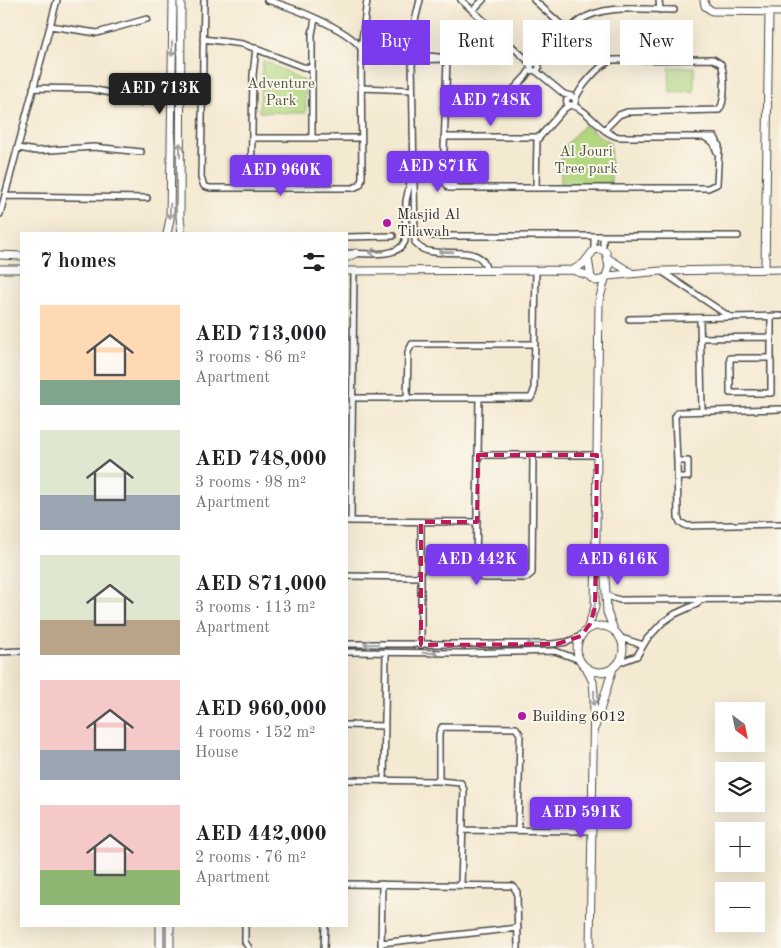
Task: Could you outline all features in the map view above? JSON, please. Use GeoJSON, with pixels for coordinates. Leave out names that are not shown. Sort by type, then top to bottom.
{"type":"FeatureCollection","features":[{"type":"Feature","properties":{"kind":"street"},"geometry":{"type":"LineString","coordinates":[[0,214],[56,0]]}},
{"type":"Feature","properties":{"kind":"street"},"geometry":{"type":"LineString","coordinates":[[167,232],[170,214],[173,0]]}},
{"type":"Feature","properties":{"kind":"street"},"geometry":{"type":"LineString","coordinates":[[181,0],[180,217],[182,232]]}},
{"type":"Feature","properties":{"kind":"street"},"geometry":{"type":"LineString","coordinates":[[204,0],[202,172],[203,184],[214,188],[356,188],[360,185],[362,34],[351,39]]}},
{"type":"Feature","properties":{"kind":"street"},"geometry":{"type":"LineString","coordinates":[[267,0],[315,18],[351,39],[361,48]]}},
{"type":"Feature","properties":{"kind":"street"},"geometry":{"type":"LineString","coordinates":[[364,20],[367,0]]}},
{"type":"Feature","properties":{"kind":"street"},"geometry":{"type":"LineString","coordinates":[[415,20],[420,0]]}},
{"type":"Feature","properties":{"kind":"street"},"geometry":{"type":"LineString","coordinates":[[462,0],[484,20]]}},
{"type":"Feature","properties":{"kind":"street"},"geometry":{"type":"LineString","coordinates":[[473,10],[483,0]]}},
{"type":"Feature","properties":{"kind":"street"},"geometry":{"type":"LineString","coordinates":[[660,0],[660,10]]}},
{"type":"Feature","properties":{"kind":"street"},"geometry":{"type":"LineString","coordinates":[[704,0],[705,6],[712,11],[781,12]]}},
{"type":"Feature","properties":{"kind":"street"},"geometry":{"type":"LineString","coordinates":[[537,1],[557,20]]}},
{"type":"Feature","properties":{"kind":"street"},"geometry":{"type":"LineString","coordinates":[[581,20],[597,12],[674,10]]}},
{"type":"Feature","properties":{"kind":"street"},"geometry":{"type":"LineString","coordinates":[[765,269],[768,12]]}},
{"type":"Feature","properties":{"kind":"street"},"geometry":{"type":"LineString","coordinates":[[312,137],[311,68],[312,30],[315,18]]}},
{"type":"Feature","properties":{"kind":"street"},"geometry":{"type":"LineString","coordinates":[[50,26],[97,33],[147,19]]}},
{"type":"Feature","properties":{"kind":"street"},"geometry":{"type":"LineString","coordinates":[[203,39],[256,48],[303,67],[311,68]]}},
{"type":"Feature","properties":{"kind":"street"},"geometry":{"type":"LineString","coordinates":[[447,65],[444,108],[444,174],[448,182],[458,187],[704,187],[713,182],[718,174],[717,152],[719,144],[716,139],[703,137],[619,137],[604,130],[513,47]]}},
{"type":"Feature","properties":{"kind":"street"},"geometry":{"type":"LineString","coordinates":[[251,187],[253,74],[256,48]]}},
{"type":"Feature","properties":{"kind":"street"},"geometry":{"type":"LineString","coordinates":[[536,187],[536,145],[538,138],[604,64],[612,60],[713,59],[722,67],[722,104],[719,110],[627,112],[619,115],[604,130]]}},
{"type":"Feature","properties":{"kind":"street"},"geometry":{"type":"LineString","coordinates":[[413,65],[412,175],[415,242],[421,250],[471,254],[484,263],[486,270]]}},
{"type":"Feature","properties":{"kind":"street"},"geometry":{"type":"LineString","coordinates":[[444,108],[495,107],[535,67]]}},
{"type":"Feature","properties":{"kind":"street"},"geometry":{"type":"LineString","coordinates":[[33,88],[90,89],[111,93],[140,103]]}},
{"type":"Feature","properties":{"kind":"street"},"geometry":{"type":"LineString","coordinates":[[361,88],[412,88]]}},
{"type":"Feature","properties":{"kind":"street"},"geometry":{"type":"LineString","coordinates":[[252,138],[360,138]]}},
{"type":"Feature","properties":{"kind":"street"},"geometry":{"type":"LineString","coordinates":[[444,138],[538,138]]}},
{"type":"Feature","properties":{"kind":"street"},"geometry":{"type":"LineString","coordinates":[[18,148],[36,151],[94,147],[141,152]]}},
{"type":"Feature","properties":{"kind":"street"},"geometry":{"type":"LineString","coordinates":[[348,253],[398,250],[404,244],[405,205],[412,175]]}},
{"type":"Feature","properties":{"kind":"street"},"geometry":{"type":"LineString","coordinates":[[5,196],[147,198]]}},
{"type":"Feature","properties":{"kind":"street"},"geometry":{"type":"LineString","coordinates":[[405,205],[414,206]]}},
{"type":"Feature","properties":{"kind":"street"},"geometry":{"type":"LineString","coordinates":[[405,233],[414,234]]}},
{"type":"Feature","properties":{"kind":"street"},"geometry":{"type":"LineString","coordinates":[[348,236],[392,236]]}},
{"type":"Feature","properties":{"kind":"street"},"geometry":{"type":"LineString","coordinates":[[431,236],[738,236]]}},
{"type":"Feature","properties":{"kind":"street"},"geometry":{"type":"LineString","coordinates":[[572,270],[588,258],[594,250],[594,236]]}},
{"type":"Feature","properties":{"kind":"street"},"geometry":{"type":"LineString","coordinates":[[604,236],[604,250],[609,259],[632,272]]}},
{"type":"Feature","properties":{"kind":"street"},"geometry":{"type":"LineString","coordinates":[[594,250],[604,250]]}},
{"type":"Feature","properties":{"kind":"street"},"geometry":{"type":"LineString","coordinates":[[348,257],[356,253]]}},
{"type":"Feature","properties":{"kind":"street"},"geometry":{"type":"LineString","coordinates":[[1,255],[20,256]]}},
{"type":"Feature","properties":{"kind":"street"},"geometry":{"type":"LineString","coordinates":[[588,258],[591,277],[599,301]]}},
{"type":"Feature","properties":{"kind":"street"},"geometry":{"type":"LineString","coordinates":[[587,630],[595,607],[599,301],[609,259]]}},
{"type":"Feature","properties":{"kind":"street"},"geometry":{"type":"LineString","coordinates":[[0,269],[20,270]]}},
{"type":"Feature","properties":{"kind":"street"},"geometry":{"type":"LineString","coordinates":[[477,522],[349,521],[353,345],[350,270],[572,270],[599,282],[606,278],[632,272],[781,269]]}},
{"type":"Feature","properties":{"kind":"street"},"geometry":{"type":"LineString","coordinates":[[352,398],[527,399],[532,397],[536,270]]}},
{"type":"Feature","properties":{"kind":"street"},"geometry":{"type":"LineString","coordinates":[[661,271],[730,317]]}},
{"type":"Feature","properties":{"kind":"street"},"geometry":{"type":"LineString","coordinates":[[771,316],[771,337],[771,358],[771,393],[730,393],[730,358],[771,358]]}},
{"type":"Feature","properties":{"kind":"street"},"geometry":{"type":"LineString","coordinates":[[629,320],[781,316]]}},
{"type":"Feature","properties":{"kind":"street"},"geometry":{"type":"LineString","coordinates":[[700,318],[702,410]]}},
{"type":"Feature","properties":{"kind":"street"},"geometry":{"type":"LineString","coordinates":[[700,338],[771,337]]}},
{"type":"Feature","properties":{"kind":"street"},"geometry":{"type":"LineString","coordinates":[[407,399],[408,352],[412,344],[535,344]]}},
{"type":"Feature","properties":{"kind":"street"},"geometry":{"type":"LineString","coordinates":[[348,345],[353,345]]}},
{"type":"Feature","properties":{"kind":"street"},"geometry":{"type":"LineString","coordinates":[[478,399],[476,569],[479,576],[496,578],[524,578],[530,576],[532,571],[533,455]]}},
{"type":"Feature","properties":{"kind":"street"},"geometry":{"type":"LineString","coordinates":[[781,409],[682,410],[676,414],[678,518],[680,522],[686,526],[781,524]]}},
{"type":"Feature","properties":{"kind":"street"},"geometry":{"type":"LineString","coordinates":[[478,455],[597,455]]}},
{"type":"Feature","properties":{"kind":"street"},"geometry":{"type":"LineString","coordinates":[[677,461],[688,461],[688,477],[677,477]]}},
{"type":"Feature","properties":{"kind":"street"},"geometry":{"type":"LineString","coordinates":[[421,522],[421,644]]}},
{"type":"Feature","properties":{"kind":"street"},"geometry":{"type":"LineString","coordinates":[[594,730],[616,665],[623,653],[621,638],[608,616],[605,576],[596,554]]}},
{"type":"Feature","properties":{"kind":"street"},"geometry":{"type":"LineString","coordinates":[[348,576],[421,577]]}},
{"type":"Feature","properties":{"kind":"street"},"geometry":{"type":"LineString","coordinates":[[607,596],[620,600],[781,599]]}},
{"type":"Feature","properties":{"kind":"street"},"geometry":{"type":"LineString","coordinates":[[586,667],[600,672],[637,656],[643,645],[663,622],[697,604],[701,599]]}},
{"type":"Feature","properties":{"kind":"street"},"geometry":{"type":"LineString","coordinates":[[348,644],[557,644],[581,636],[587,630],[601,625],[615,630]]}},
{"type":"Feature","properties":{"kind":"street"},"geometry":{"type":"LineString","coordinates":[[580,660],[577,650],[581,636]]}},
{"type":"Feature","properties":{"kind":"street"},"geometry":{"type":"LineString","coordinates":[[621,638],[643,645]]}},
{"type":"Feature","properties":{"kind":"street"},"geometry":{"type":"LineString","coordinates":[[0,652],[20,651]]}},
{"type":"Feature","properties":{"kind":"street"},"geometry":{"type":"LineString","coordinates":[[348,652],[464,653],[551,651],[568,654],[580,660],[586,667],[594,688],[590,948]]}},
{"type":"Feature","properties":{"kind":"street"},"geometry":{"type":"LineString","coordinates":[[384,781],[386,652]]}},
{"type":"Feature","properties":{"kind":"street"},"geometry":{"type":"LineString","coordinates":[[348,725],[385,726]]}},
{"type":"Feature","properties":{"kind":"street"},"geometry":{"type":"LineString","coordinates":[[439,781],[439,734],[442,727],[516,728],[520,734],[518,830]]}},
{"type":"Feature","properties":{"kind":"street"},"geometry":{"type":"LineString","coordinates":[[348,780],[456,781],[463,785],[462,885]]}},
{"type":"Feature","properties":{"kind":"street"},"geometry":{"type":"LineString","coordinates":[[463,830],[592,831]]}},
{"type":"Feature","properties":{"kind":"street"},"geometry":{"type":"LineString","coordinates":[[348,884],[511,886],[516,888],[518,948]]}},
{"type":"Feature","properties":{"kind":"street"},"geometry":{"type":"LineString","coordinates":[[382,884],[381,946],[518,928]]}},
{"type":"Feature","properties":{"kind":"street"},"geometry":{"type":"LineString","coordinates":[[160,927],[160,948]]}},
{"type":"Feature","properties":{"kind":"street"},"geometry":{"type":"LineString","coordinates":[[170,927],[170,948]]}},
{"type":"Feature","properties":{"kind":"street"},"geometry":{"type":"LineString","coordinates":[[245,927],[245,942],[249,948]]}},
{"type":"Feature","properties":{"kind":"street"},"geometry":{"type":"LineString","coordinates":[[324,948],[325,927]]}},
{"type":"Feature","properties":{"kind":"highlighted area"},"geometry":{"type":"Polygon","coordinates":[[[478,455],[597,455],[595,607],[590,624],[581,636],[557,644],[421,645],[421,522],[477,522],[478,455]]]}},
{"type":"Feature","properties":{"kind":"green space","name":"Adventure Park"},"geometry":{"type":"Polygon","coordinates":[[[263,60],[305,81],[306,113],[259,112],[263,60]]]}},
{"type":"Feature","properties":{"kind":"green space"},"geometry":{"type":"Polygon","coordinates":[[[669,67],[694,67],[694,91],[670,92],[669,67]]]}},
{"type":"Feature","properties":{"kind":"green space","name":"Al Jouri Tree park"},"geometry":{"type":"Polygon","coordinates":[[[584,125],[610,143],[611,183],[561,185],[561,150],[584,125]]]}},
{"type":"Feature","properties":{"kind":"place","name":"Masjid Al Tilawah"},"geometry":{"type":"Point","coordinates":[387,223]}},
{"type":"Feature","properties":{"kind":"place","name":"Building 6012"},"geometry":{"type":"Point","coordinates":[522,716]}}]}
